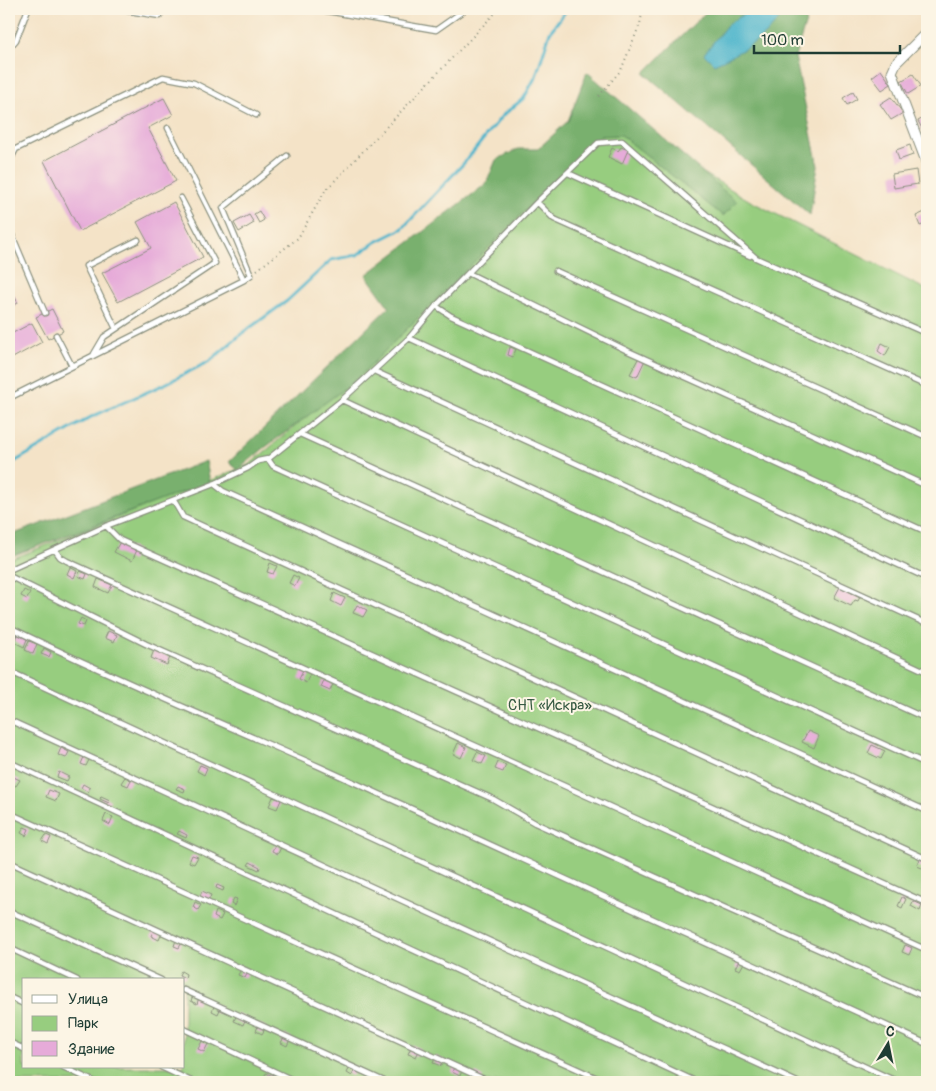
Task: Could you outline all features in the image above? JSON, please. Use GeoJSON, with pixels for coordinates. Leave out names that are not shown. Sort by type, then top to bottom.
{"type":"FeatureCollection","features":[{"type":"Feature","properties":{"kind":"street"},"geometry":{"type":"LineString","coordinates":[[927,32],[896,63],[892,72],[927,164]]}},
{"type":"Feature","properties":{"kind":"lane"},"geometry":{"type":"LineString","coordinates":[[9,48],[16,40],[28,9]]}},
{"type":"Feature","properties":{"kind":"lane"},"geometry":{"type":"LineString","coordinates":[[117,9],[160,16]]}},
{"type":"Feature","properties":{"kind":"lane"},"geometry":{"type":"LineString","coordinates":[[316,9],[436,30],[466,9]]}},
{"type":"Feature","properties":{"kind":"lane"},"geometry":{"type":"LineString","coordinates":[[9,162],[16,150],[163,77],[194,83],[256,115]]}},
{"type":"Feature","properties":{"kind":"lane"},"geometry":{"type":"LineString","coordinates":[[168,128],[244,280]]}},
{"type":"Feature","properties":{"kind":"lane"},"geometry":{"type":"LineString","coordinates":[[9,570],[106,526],[214,484],[248,468],[258,461],[268,458],[342,400],[374,372],[409,338],[436,306],[537,202],[598,143],[622,141],[756,258]]}},
{"type":"Feature","properties":{"kind":"lane"},"geometry":{"type":"LineString","coordinates":[[9,398],[251,275],[223,208],[287,156]]}},
{"type":"Feature","properties":{"kind":"lane"},"geometry":{"type":"LineString","coordinates":[[568,173],[921,331],[927,338]]}},
{"type":"Feature","properties":{"kind":"lane"},"geometry":{"type":"LineString","coordinates":[[93,356],[104,337],[215,263],[181,198]]}},
{"type":"Feature","properties":{"kind":"lane"},"geometry":{"type":"LineString","coordinates":[[537,202],[554,219],[927,386]]}},
{"type":"Feature","properties":{"kind":"lane"},"geometry":{"type":"LineString","coordinates":[[9,228],[45,313]]}},
{"type":"Feature","properties":{"kind":"lane"},"geometry":{"type":"LineString","coordinates":[[116,329],[86,266],[138,240]]}},
{"type":"Feature","properties":{"kind":"lane"},"geometry":{"type":"LineString","coordinates":[[556,271],[927,437]]}},
{"type":"Feature","properties":{"kind":"lane"},"geometry":{"type":"LineString","coordinates":[[468,274],[636,355],[927,486]]}},
{"type":"Feature","properties":{"kind":"lane"},"geometry":{"type":"LineString","coordinates":[[436,306],[451,316],[927,532]]}},
{"type":"Feature","properties":{"kind":"lane"},"geometry":{"type":"LineString","coordinates":[[921,331],[927,328]]}},
{"type":"Feature","properties":{"kind":"lane"},"geometry":{"type":"LineString","coordinates":[[56,335],[72,366]]}},
{"type":"Feature","properties":{"kind":"lane"},"geometry":{"type":"LineString","coordinates":[[409,338],[927,578]]}},
{"type":"Feature","properties":{"kind":"lane"},"geometry":{"type":"LineString","coordinates":[[374,372],[927,624]]}},
{"type":"Feature","properties":{"kind":"lane"},"geometry":{"type":"LineString","coordinates":[[342,400],[927,672]]}},
{"type":"Feature","properties":{"kind":"lane"},"geometry":{"type":"LineString","coordinates":[[300,434],[927,719]]}},
{"type":"Feature","properties":{"kind":"lane"},"geometry":{"type":"LineString","coordinates":[[268,458],[273,466],[927,764]]}},
{"type":"Feature","properties":{"kind":"lane"},"geometry":{"type":"LineString","coordinates":[[214,484],[224,491],[927,811]]}},
{"type":"Feature","properties":{"kind":"lane"},"geometry":{"type":"LineString","coordinates":[[173,500],[183,517],[927,859]]}},
{"type":"Feature","properties":{"kind":"lane"},"geometry":{"type":"LineString","coordinates":[[106,526],[120,540],[927,903]]}},
{"type":"Feature","properties":{"kind":"lane"},"geometry":{"type":"LineString","coordinates":[[55,550],[60,557],[67,561],[927,950]]}},
{"type":"Feature","properties":{"kind":"lane"},"geometry":{"type":"LineString","coordinates":[[9,576],[146,644],[493,799],[535,823],[927,998]]}},
{"type":"Feature","properties":{"kind":"lane"},"geometry":{"type":"LineString","coordinates":[[9,627],[74,659],[383,795],[927,1044]]}},
{"type":"Feature","properties":{"kind":"lane"},"geometry":{"type":"LineString","coordinates":[[9,671],[898,1082]]}},
{"type":"Feature","properties":{"kind":"lane"},"geometry":{"type":"LineString","coordinates":[[9,720],[797,1082]]}},
{"type":"Feature","properties":{"kind":"lane"},"geometry":{"type":"LineString","coordinates":[[9,762],[697,1082]]}},
{"type":"Feature","properties":{"kind":"lane"},"geometry":{"type":"LineString","coordinates":[[9,813],[606,1082]]}},
{"type":"Feature","properties":{"kind":"lane"},"geometry":{"type":"LineString","coordinates":[[9,862],[490,1082]]}},
{"type":"Feature","properties":{"kind":"lane"},"geometry":{"type":"LineString","coordinates":[[9,910],[157,978]]}},
{"type":"Feature","properties":{"kind":"lane"},"geometry":{"type":"LineString","coordinates":[[9,948],[73,978]]}},
{"type":"Feature","properties":{"kind":"lane"},"geometry":{"type":"LineString","coordinates":[[185,990],[386,1082]]}},
{"type":"Feature","properties":{"kind":"lane"},"geometry":{"type":"LineString","coordinates":[[9,997],[22,1003]]}},
{"type":"Feature","properties":{"kind":"lane"},"geometry":{"type":"LineString","coordinates":[[185,1030],[297,1082]]}},
{"type":"Feature","properties":{"kind":"lane"},"geometry":{"type":"LineString","coordinates":[[9,1042],[22,1048]]}},
{"type":"Feature","properties":{"kind":"lane"},"geometry":{"type":"LineString","coordinates":[[65,1068],[95,1082]]}},
{"type":"Feature","properties":{"kind":"lane"},"geometry":{"type":"LineString","coordinates":[[163,1068],[193,1082]]}},
{"type":"Feature","properties":{"kind":"path"},"geometry":{"type":"LineString","coordinates":[[251,275],[298,238],[325,191],[499,9]]}},
{"type":"Feature","properties":{"kind":"path"},"geometry":{"type":"LineString","coordinates":[[599,96],[621,70],[640,24],[642,9]]}},
{"type":"Feature","properties":{"kind":"green space"},"geometry":{"type":"Polygon","coordinates":[[[709,9],[810,9],[795,57],[818,166],[810,215],[644,73],[709,9]]]}},
{"type":"Feature","properties":{"kind":"green space"},"geometry":{"type":"Polygon","coordinates":[[[587,72],[737,202],[723,216],[621,135],[600,136],[356,380],[263,449],[238,470],[229,462],[389,307],[366,275],[486,184],[496,160],[518,149],[538,149],[568,121],[587,72]]]}},
{"type":"Feature","properties":{"kind":"green space","name":"СНТ «Искра»"},"geometry":{"type":"Polygon","coordinates":[[[597,109],[752,202],[927,290],[927,1082],[9,1082],[9,560],[249,465],[344,385],[597,109]]]}},
{"type":"Feature","properties":{"kind":"green space"},"geometry":{"type":"Polygon","coordinates":[[[206,461],[210,482],[9,557],[9,536],[206,461]]]}},
{"type":"Feature","properties":{"kind":"water"},"geometry":{"type":"Polygon","coordinates":[[[751,9],[785,9],[764,36],[745,49],[714,64],[704,54],[727,25],[751,9]]]}},
{"type":"Feature","properties":{"kind":"building"},"geometry":{"type":"Polygon","coordinates":[[[881,70],[891,84],[882,90],[872,77],[881,70]]]}},
{"type":"Feature","properties":{"kind":"building"},"geometry":{"type":"Polygon","coordinates":[[[913,74],[921,86],[908,94],[901,81],[913,74]]]}},
{"type":"Feature","properties":{"kind":"building"},"geometry":{"type":"Polygon","coordinates":[[[853,92],[857,99],[847,105],[843,98],[853,92]]]}},
{"type":"Feature","properties":{"kind":"building"},"geometry":{"type":"Polygon","coordinates":[[[891,97],[903,113],[891,120],[880,104],[891,97]]]}},
{"type":"Feature","properties":{"kind":"building"},"geometry":{"type":"Polygon","coordinates":[[[164,98],[173,115],[148,128],[176,181],[80,231],[44,161],[164,98]]]}},
{"type":"Feature","properties":{"kind":"building"},"geometry":{"type":"Polygon","coordinates":[[[927,116],[927,133],[925,134],[918,121],[927,116]]]}},
{"type":"Feature","properties":{"kind":"building"},"geometry":{"type":"Polygon","coordinates":[[[910,145],[913,155],[899,160],[896,150],[910,145]]]}},
{"type":"Feature","properties":{"kind":"building"},"geometry":{"type":"Polygon","coordinates":[[[621,147],[628,150],[622,164],[608,157],[612,148],[618,151],[621,147]]]}},
{"type":"Feature","properties":{"kind":"building"},"geometry":{"type":"Polygon","coordinates":[[[916,170],[918,184],[894,188],[892,174],[916,170]]]}},
{"type":"Feature","properties":{"kind":"building"},"geometry":{"type":"Polygon","coordinates":[[[174,202],[203,257],[118,302],[102,273],[151,248],[137,222],[174,202]]]}},
{"type":"Feature","properties":{"kind":"building"},"geometry":{"type":"Polygon","coordinates":[[[259,211],[264,220],[259,223],[254,214],[259,211]]]}},
{"type":"Feature","properties":{"kind":"building"},"geometry":{"type":"Polygon","coordinates":[[[927,211],[927,223],[920,226],[916,216],[927,211]]]}},
{"type":"Feature","properties":{"kind":"building"},"geometry":{"type":"Polygon","coordinates":[[[249,215],[254,223],[239,232],[234,223],[249,215]]]}},
{"type":"Feature","properties":{"kind":"building"},"geometry":{"type":"Polygon","coordinates":[[[9,286],[18,303],[9,308],[9,286]]]}},
{"type":"Feature","properties":{"kind":"building"},"geometry":{"type":"Polygon","coordinates":[[[52,309],[63,331],[48,339],[36,317],[52,309]]]}},
{"type":"Feature","properties":{"kind":"building"},"geometry":{"type":"Polygon","coordinates":[[[32,323],[42,342],[9,360],[9,335],[32,323]]]}},
{"type":"Feature","properties":{"kind":"building"},"geometry":{"type":"Polygon","coordinates":[[[882,343],[890,347],[885,356],[878,351],[882,343]]]}},
{"type":"Feature","properties":{"kind":"building"},"geometry":{"type":"Polygon","coordinates":[[[510,347],[516,349],[513,357],[508,355],[510,347]]]}},
{"type":"Feature","properties":{"kind":"building"},"geometry":{"type":"Polygon","coordinates":[[[639,357],[645,360],[637,377],[630,374],[639,357]]]}},
{"type":"Feature","properties":{"kind":"building"},"geometry":{"type":"Polygon","coordinates":[[[120,542],[137,550],[132,561],[114,552],[120,542]]]}},
{"type":"Feature","properties":{"kind":"building"},"geometry":{"type":"Polygon","coordinates":[[[270,563],[277,566],[273,574],[267,572],[270,563]]]}},
{"type":"Feature","properties":{"kind":"building"},"geometry":{"type":"Polygon","coordinates":[[[70,567],[77,571],[74,578],[67,574],[70,567]]]}},
{"type":"Feature","properties":{"kind":"building"},"geometry":{"type":"Polygon","coordinates":[[[80,571],[87,574],[85,579],[78,576],[80,571]]]}},
{"type":"Feature","properties":{"kind":"building"},"geometry":{"type":"Polygon","coordinates":[[[293,575],[299,578],[295,586],[289,583],[293,575]]]}},
{"type":"Feature","properties":{"kind":"building"},"geometry":{"type":"Polygon","coordinates":[[[98,579],[112,585],[108,593],[95,587],[98,579]]]}},
{"type":"Feature","properties":{"kind":"building"},"geometry":{"type":"Polygon","coordinates":[[[840,587],[860,597],[858,601],[855,600],[851,606],[834,598],[840,587]]]}},
{"type":"Feature","properties":{"kind":"building"},"geometry":{"type":"Polygon","coordinates":[[[24,590],[30,593],[27,599],[21,596],[24,590]]]}},
{"type":"Feature","properties":{"kind":"building"},"geometry":{"type":"Polygon","coordinates":[[[334,593],[345,598],[341,606],[331,601],[334,593]]]}},
{"type":"Feature","properties":{"kind":"building"},"geometry":{"type":"Polygon","coordinates":[[[357,605],[367,610],[363,617],[353,613],[357,605]]]}},
{"type":"Feature","properties":{"kind":"building"},"geometry":{"type":"Polygon","coordinates":[[[81,618],[86,621],[84,626],[78,624],[81,618]]]}},
{"type":"Feature","properties":{"kind":"building"},"geometry":{"type":"Polygon","coordinates":[[[9,630],[16,634],[13,641],[9,640],[9,630]]]}},
{"type":"Feature","properties":{"kind":"building"},"geometry":{"type":"Polygon","coordinates":[[[108,631],[117,635],[114,642],[105,638],[108,631]]]}},
{"type":"Feature","properties":{"kind":"building"},"geometry":{"type":"Polygon","coordinates":[[[17,634],[27,639],[24,647],[14,642],[17,634]]]}},
{"type":"Feature","properties":{"kind":"building"},"geometry":{"type":"Polygon","coordinates":[[[29,641],[37,644],[33,654],[25,650],[29,641]]]}},
{"type":"Feature","properties":{"kind":"building"},"geometry":{"type":"Polygon","coordinates":[[[44,648],[51,652],[49,657],[41,654],[44,648]]]}},
{"type":"Feature","properties":{"kind":"building"},"geometry":{"type":"Polygon","coordinates":[[[154,650],[170,657],[167,665],[151,658],[154,650]]]}},
{"type":"Feature","properties":{"kind":"building"},"geometry":{"type":"Polygon","coordinates":[[[303,671],[310,674],[306,683],[299,679],[303,671]]]}},
{"type":"Feature","properties":{"kind":"building"},"geometry":{"type":"Polygon","coordinates":[[[324,680],[333,684],[330,691],[321,687],[324,680]]]}},
{"type":"Feature","properties":{"kind":"building"},"geometry":{"type":"Polygon","coordinates":[[[808,731],[819,736],[814,748],[802,742],[808,731]]]}},
{"type":"Feature","properties":{"kind":"building"},"geometry":{"type":"Polygon","coordinates":[[[458,743],[466,747],[461,758],[453,754],[458,743]]]}},
{"type":"Feature","properties":{"kind":"building"},"geometry":{"type":"Polygon","coordinates":[[[872,745],[885,751],[881,759],[868,753],[872,745]]]}},
{"type":"Feature","properties":{"kind":"building"},"geometry":{"type":"Polygon","coordinates":[[[61,748],[69,752],[66,758],[58,755],[61,748]]]}},
{"type":"Feature","properties":{"kind":"building"},"geometry":{"type":"Polygon","coordinates":[[[477,752],[486,756],[482,764],[473,760],[477,752]]]}},
{"type":"Feature","properties":{"kind":"building"},"geometry":{"type":"Polygon","coordinates":[[[84,757],[89,760],[86,766],[81,764],[84,757]]]}},
{"type":"Feature","properties":{"kind":"building"},"geometry":{"type":"Polygon","coordinates":[[[498,762],[506,765],[503,772],[495,769],[498,762]]]}},
{"type":"Feature","properties":{"kind":"building"},"geometry":{"type":"Polygon","coordinates":[[[200,765],[207,768],[204,775],[197,771],[200,765]]]}},
{"type":"Feature","properties":{"kind":"building"},"geometry":{"type":"Polygon","coordinates":[[[59,772],[69,777],[67,781],[57,777],[59,772]]]}},
{"type":"Feature","properties":{"kind":"building"},"geometry":{"type":"Polygon","coordinates":[[[9,775],[20,780],[16,786],[9,783],[9,775]]]}},
{"type":"Feature","properties":{"kind":"building"},"geometry":{"type":"Polygon","coordinates":[[[125,777],[131,780],[128,786],[121,783],[125,777]]]}},
{"type":"Feature","properties":{"kind":"building"},"geometry":{"type":"Polygon","coordinates":[[[83,784],[90,788],[88,792],[81,788],[83,784]]]}},
{"type":"Feature","properties":{"kind":"building"},"geometry":{"type":"Polygon","coordinates":[[[178,786],[185,789],[184,792],[176,789],[178,786]]]}},
{"type":"Feature","properties":{"kind":"building"},"geometry":{"type":"Polygon","coordinates":[[[49,790],[59,794],[56,801],[46,797],[49,790]]]}},
{"type":"Feature","properties":{"kind":"building"},"geometry":{"type":"Polygon","coordinates":[[[101,796],[110,800],[109,803],[100,799],[101,796]]]}},
{"type":"Feature","properties":{"kind":"building"},"geometry":{"type":"Polygon","coordinates":[[[273,797],[281,800],[277,809],[269,806],[273,797]]]}},
{"type":"Feature","properties":{"kind":"building"},"geometry":{"type":"Polygon","coordinates":[[[106,814],[113,817],[110,825],[103,821],[106,814]]]}},
{"type":"Feature","properties":{"kind":"building"},"geometry":{"type":"Polygon","coordinates":[[[24,827],[29,829],[26,836],[21,833],[24,827]]]}},
{"type":"Feature","properties":{"kind":"building"},"geometry":{"type":"Polygon","coordinates":[[[179,831],[187,835],[186,838],[177,834],[179,831]]]}},
{"type":"Feature","properties":{"kind":"building"},"geometry":{"type":"Polygon","coordinates":[[[46,835],[51,837],[48,844],[42,841],[46,835]]]}},
{"type":"Feature","properties":{"kind":"building"},"geometry":{"type":"Polygon","coordinates":[[[275,845],[281,847],[278,854],[272,851],[275,845]]]}},
{"type":"Feature","properties":{"kind":"building"},"geometry":{"type":"Polygon","coordinates":[[[192,855],[198,857],[194,864],[189,862],[192,855]]]}},
{"type":"Feature","properties":{"kind":"building"},"geometry":{"type":"Polygon","coordinates":[[[920,859],[927,862],[927,870],[917,866],[920,859]]]}},
{"type":"Feature","properties":{"kind":"building"},"geometry":{"type":"Polygon","coordinates":[[[250,862],[260,867],[259,870],[248,865],[250,862]]]}},
{"type":"Feature","properties":{"kind":"building"},"geometry":{"type":"Polygon","coordinates":[[[217,885],[224,888],[223,891],[216,888],[217,885]]]}},
{"type":"Feature","properties":{"kind":"building"},"geometry":{"type":"Polygon","coordinates":[[[202,891],[211,895],[209,900],[200,896],[202,891]]]}},
{"type":"Feature","properties":{"kind":"building"},"geometry":{"type":"Polygon","coordinates":[[[902,897],[906,899],[902,908],[898,906],[902,897]]]}},
{"type":"Feature","properties":{"kind":"building"},"geometry":{"type":"Polygon","coordinates":[[[234,898],[237,899],[234,906],[231,904],[234,898]]]}},
{"type":"Feature","properties":{"kind":"building"},"geometry":{"type":"Polygon","coordinates":[[[913,901],[922,905],[920,911],[911,906],[913,901]]]}},
{"type":"Feature","properties":{"kind":"building"},"geometry":{"type":"Polygon","coordinates":[[[195,902],[201,905],[198,910],[193,907],[195,902]]]}},
{"type":"Feature","properties":{"kind":"building"},"geometry":{"type":"Polygon","coordinates":[[[216,911],[223,914],[220,920],[214,917],[216,911]]]}},
{"type":"Feature","properties":{"kind":"building"},"geometry":{"type":"Polygon","coordinates":[[[154,929],[162,933],[159,940],[151,936],[154,929]]]}},
{"type":"Feature","properties":{"kind":"building"},"geometry":{"type":"Polygon","coordinates":[[[176,940],[182,942],[179,948],[174,946],[176,940]]]}},
{"type":"Feature","properties":{"kind":"building"},"geometry":{"type":"Polygon","coordinates":[[[905,945],[912,948],[909,955],[902,952],[905,945]]]}},
{"type":"Feature","properties":{"kind":"building"},"geometry":{"type":"Polygon","coordinates":[[[739,960],[744,963],[740,970],[735,968],[739,960]]]}},
{"type":"Feature","properties":{"kind":"building"},"geometry":{"type":"Polygon","coordinates":[[[241,969],[248,972],[245,978],[238,975],[241,969]]]}},
{"type":"Feature","properties":{"kind":"building"},"geometry":{"type":"Polygon","coordinates":[[[181,971],[186,974],[185,978],[179,975],[181,971]]]}},
{"type":"Feature","properties":{"kind":"building"},"geometry":{"type":"Polygon","coordinates":[[[193,995],[199,997],[197,1004],[191,1001],[193,995]]]}},
{"type":"Feature","properties":{"kind":"building"},"geometry":{"type":"Polygon","coordinates":[[[215,1004],[221,1007],[218,1014],[212,1011],[215,1004]]]}},
{"type":"Feature","properties":{"kind":"building"},"geometry":{"type":"Polygon","coordinates":[[[237,1014],[246,1018],[243,1025],[234,1021],[237,1014]]]}},
{"type":"Feature","properties":{"kind":"building"},"geometry":{"type":"Polygon","coordinates":[[[259,1024],[266,1027],[262,1034],[256,1031],[259,1024]]]}},
{"type":"Feature","properties":{"kind":"building"},"geometry":{"type":"Polygon","coordinates":[[[285,1035],[291,1037],[287,1046],[281,1043],[285,1035]]]}},
{"type":"Feature","properties":{"kind":"building"},"geometry":{"type":"Polygon","coordinates":[[[202,1041],[208,1044],[204,1052],[198,1049],[202,1041]]]}},
{"type":"Feature","properties":{"kind":"building"},"geometry":{"type":"Polygon","coordinates":[[[412,1045],[420,1049],[416,1057],[408,1054],[412,1045]]]}},
{"type":"Feature","properties":{"kind":"building"},"geometry":{"type":"Polygon","coordinates":[[[436,1056],[444,1060],[441,1066],[433,1063],[436,1056]]]}},
{"type":"Feature","properties":{"kind":"building"},"geometry":{"type":"Polygon","coordinates":[[[351,1065],[356,1067],[352,1076],[347,1073],[351,1065]]]}},
{"type":"Feature","properties":{"kind":"building"},"geometry":{"type":"Polygon","coordinates":[[[455,1065],[463,1068],[460,1076],[452,1072],[455,1065]]]}},
{"type":"Feature","properties":{"kind":"building"},"geometry":{"type":"Polygon","coordinates":[[[266,1073],[279,1079],[277,1082],[270,1082],[263,1079],[266,1073]]]}},
{"type":"Feature","properties":{"kind":"building"},"geometry":{"type":"Polygon","coordinates":[[[476,1073],[483,1077],[481,1082],[472,1082],[476,1073]]]}},
{"type":"Feature","properties":{"kind":"waterway"},"geometry":{"type":"LineString","coordinates":[[9,465],[91,417],[165,384],[210,361],[244,332],[287,301],[331,260],[357,255],[376,242],[402,229],[464,163],[502,116],[524,98],[536,76],[550,32],[567,9]]}}]}
